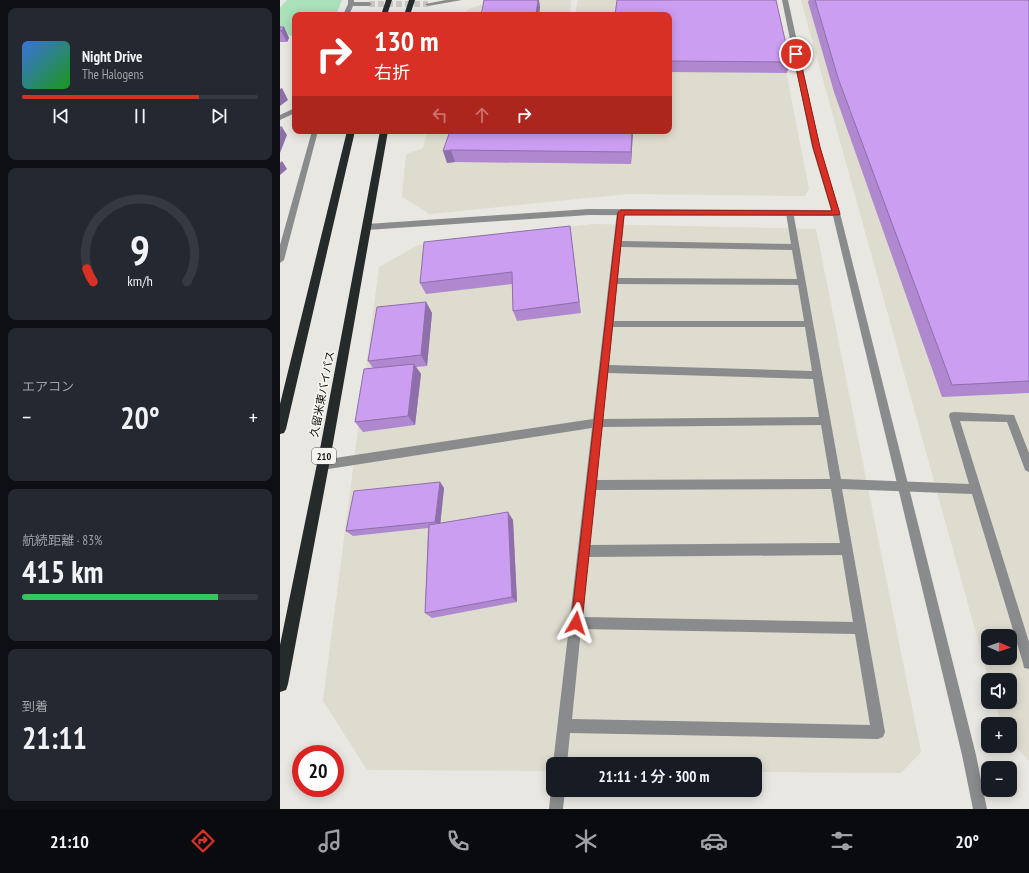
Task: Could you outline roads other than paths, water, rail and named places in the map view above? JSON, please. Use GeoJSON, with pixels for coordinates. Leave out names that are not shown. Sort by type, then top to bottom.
{"type":"FeatureCollection","features":[{"type":"Feature","properties":{"kind":"highway"},"geometry":{"type":"LineString","coordinates":[[385,12],[389,0]]}},
{"type":"Feature","properties":{"kind":"highway"},"geometry":{"type":"LineString","coordinates":[[408,12],[412,0]]}},
{"type":"Feature","properties":{"kind":"highway"},"geometry":{"type":"LineString","coordinates":[[280,429],[350,134]]}},
{"type":"Feature","properties":{"kind":"highway","name":"久留米東バイパス"},"geometry":{"type":"LineString","coordinates":[[280,684],[383,134]]}},
{"type":"Feature","properties":{"kind":"street"},"geometry":{"type":"LineString","coordinates":[[428,4],[459,0]]}},
{"type":"Feature","properties":{"kind":"street"},"geometry":{"type":"LineString","coordinates":[[785,0],[816,147],[836,214],[902,487],[966,740],[980,809]]}},
{"type":"Feature","properties":{"kind":"street"},"geometry":{"type":"LineString","coordinates":[[347,12],[351,2],[369,4]]}},
{"type":"Feature","properties":{"kind":"street"},"geometry":{"type":"LineString","coordinates":[[280,118],[292,112]]}},
{"type":"Feature","properties":{"kind":"street"},"geometry":{"type":"LineString","coordinates":[[280,260],[314,134]]}},
{"type":"Feature","properties":{"kind":"street"},"geometry":{"type":"LineString","coordinates":[[367,228],[589,212],[836,214]]}},
{"type":"Feature","properties":{"kind":"street"},"geometry":{"type":"LineString","coordinates":[[561,757],[621,212]]}},
{"type":"Feature","properties":{"kind":"street"},"geometry":{"type":"LineString","coordinates":[[565,726],[878,732],[790,213]]}},
{"type":"Feature","properties":{"kind":"street"},"geometry":{"type":"LineString","coordinates":[[618,244],[796,247]]}},
{"type":"Feature","properties":{"kind":"street"},"geometry":{"type":"LineString","coordinates":[[614,281],[802,282]]}},
{"type":"Feature","properties":{"kind":"street"},"geometry":{"type":"LineString","coordinates":[[609,324],[808,324]]}},
{"type":"Feature","properties":{"kind":"street"},"geometry":{"type":"LineString","coordinates":[[604,369],[817,375]]}},
{"type":"Feature","properties":{"kind":"street"},"geometry":{"type":"LineString","coordinates":[[1029,467],[1010,418],[954,416],[1029,663]]}},
{"type":"Feature","properties":{"kind":"street"},"geometry":{"type":"LineString","coordinates":[[322,465],[598,423],[825,421]]}},
{"type":"Feature","properties":{"kind":"street"},"geometry":{"type":"LineString","coordinates":[[591,485],[836,484],[977,488]]}},
{"type":"Feature","properties":{"kind":"street"},"geometry":{"type":"LineString","coordinates":[[584,551],[847,549]]}},
{"type":"Feature","properties":{"kind":"street"},"geometry":{"type":"LineString","coordinates":[[576,623],[860,628]]}},
{"type":"Feature","properties":{"kind":"street"},"geometry":{"type":"LineString","coordinates":[[556,809],[557,797]]}},
{"type":"Feature","properties":{"kind":"tunnel"},"geometry":{"type":"LineString","coordinates":[[369,4],[428,4]]}}]}
